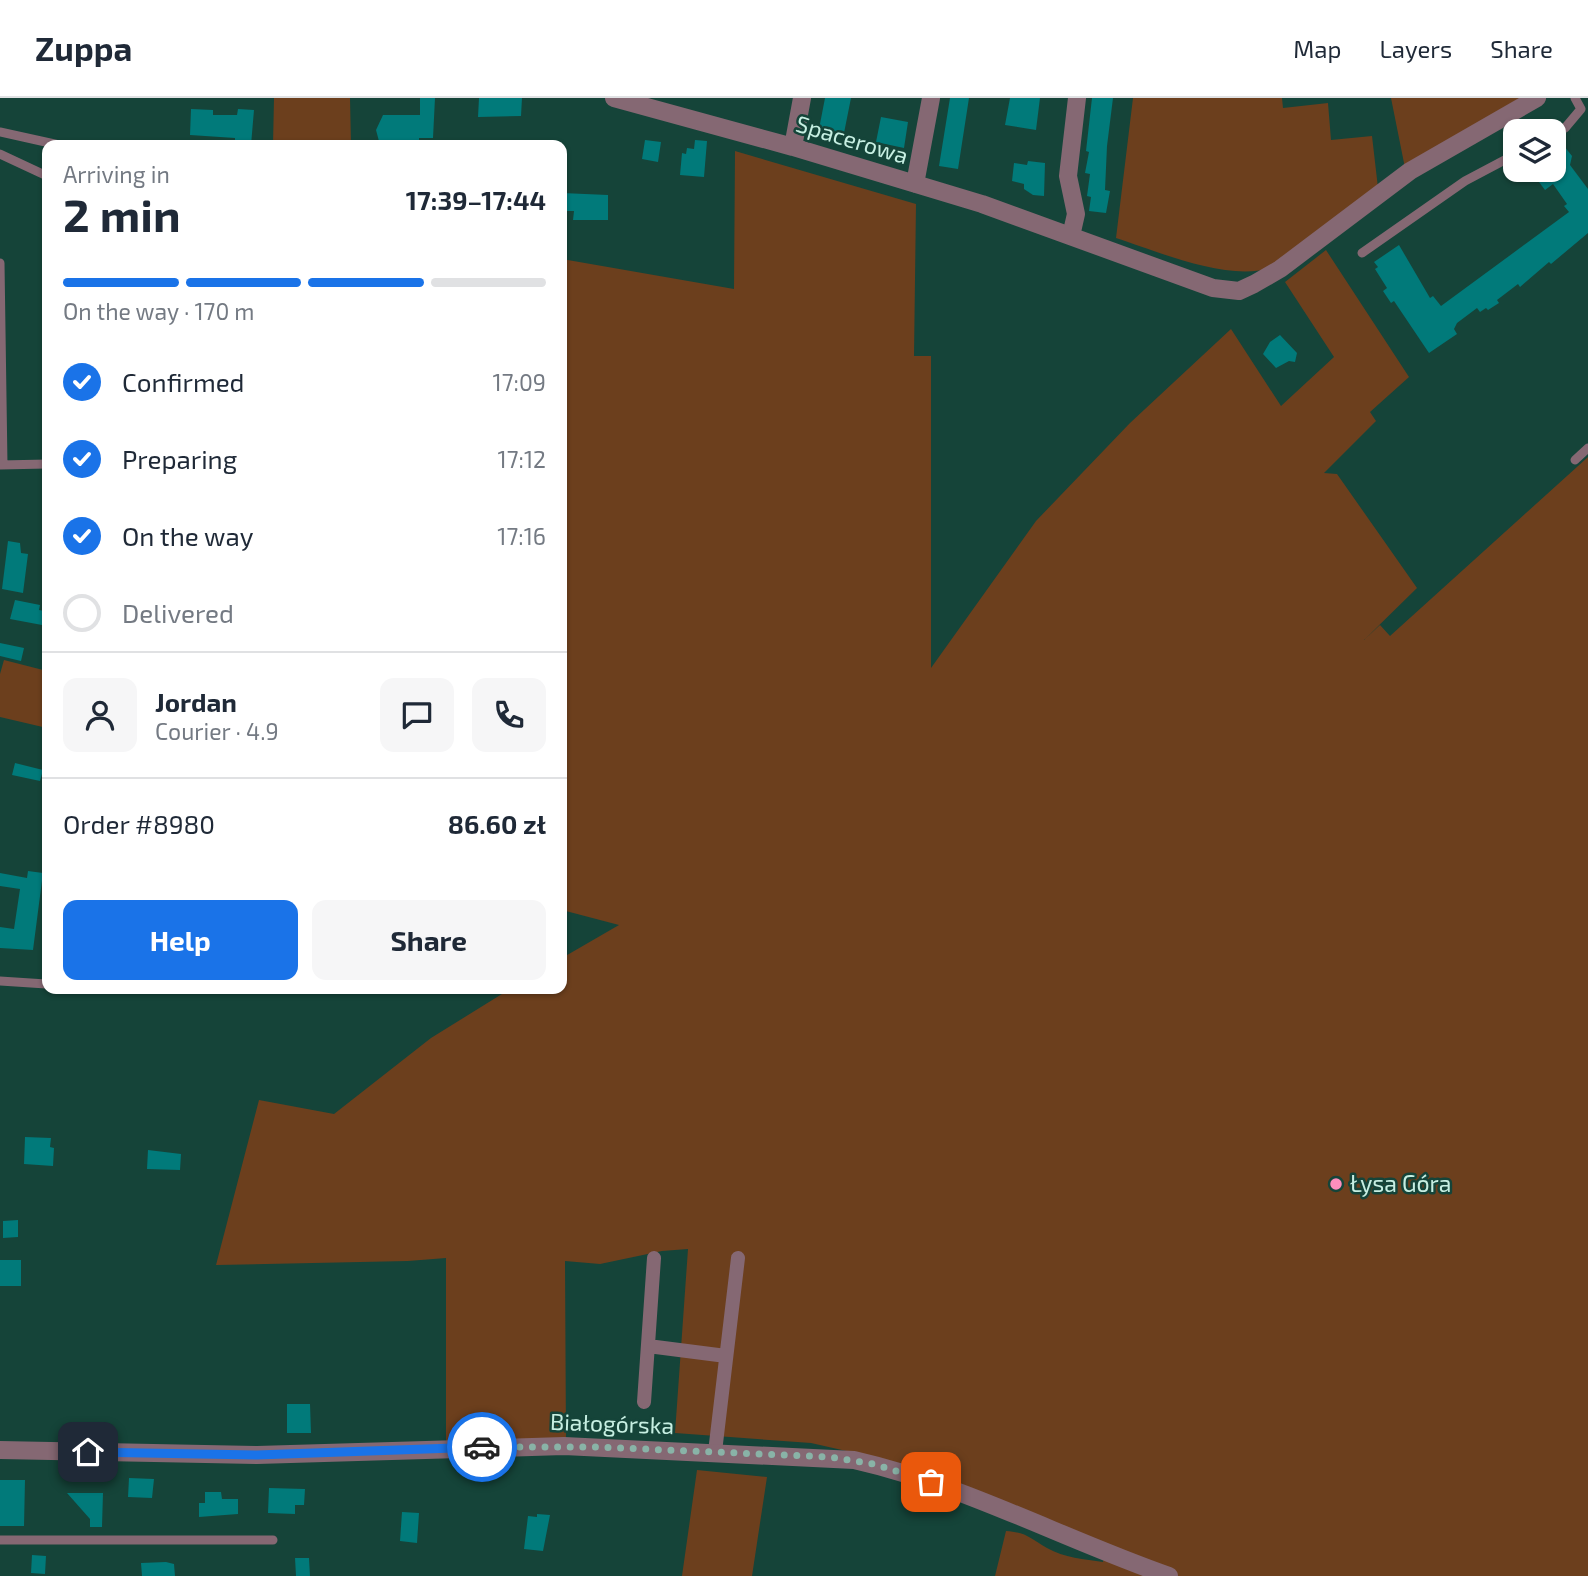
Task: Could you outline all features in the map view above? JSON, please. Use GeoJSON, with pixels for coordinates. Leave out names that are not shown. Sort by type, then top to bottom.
{"type":"FeatureCollection","features":[{"type":"Feature","properties":{"kind":"street","name":"Spacerowa"},"geometry":{"type":"LineString","coordinates":[[614,98],[915,184],[1071,236],[1213,288],[1239,291],[1280,269],[1433,156],[1538,98]]}},
{"type":"Feature","properties":{"kind":"street"},"geometry":{"type":"LineString","coordinates":[[793,147],[802,98]]}},
{"type":"Feature","properties":{"kind":"street","name":"Spacerowa"},"geometry":{"type":"LineString","coordinates":[[915,184],[931,98]]}},
{"type":"Feature","properties":{"kind":"street"},"geometry":{"type":"LineString","coordinates":[[1071,236],[1076,214],[1068,176],[1077,98]]}},
{"type":"Feature","properties":{"kind":"street"},"geometry":{"type":"LineString","coordinates":[[643,1402],[654,1258]]}},
{"type":"Feature","properties":{"kind":"street"},"geometry":{"type":"LineString","coordinates":[[715,1452],[738,1258]]}},
{"type":"Feature","properties":{"kind":"street"},"geometry":{"type":"LineString","coordinates":[[648,1346],[726,1356]]}},
{"type":"Feature","properties":{"kind":"street","name":"Białogórska"},"geometry":{"type":"LineString","coordinates":[[0,1450],[257,1455],[538,1446],[830,1457],[874,1464],[980,1499],[1120,1559],[1169,1576]]}},
{"type":"Feature","properties":{"kind":"lane"},"geometry":{"type":"LineString","coordinates":[[1566,127],[1581,109],[1575,98]]}},
{"type":"Feature","properties":{"kind":"lane"},"geometry":{"type":"LineString","coordinates":[[0,132],[42,141]]}},
{"type":"Feature","properties":{"kind":"lane"},"geometry":{"type":"LineString","coordinates":[[0,154],[42,174]]}},
{"type":"Feature","properties":{"kind":"lane"},"geometry":{"type":"LineString","coordinates":[[1362,253],[1465,181],[1503,161]]}},
{"type":"Feature","properties":{"kind":"lane"},"geometry":{"type":"LineString","coordinates":[[0,263],[2,465],[42,464]]}},
{"type":"Feature","properties":{"kind":"lane"},"geometry":{"type":"LineString","coordinates":[[1575,460],[1588,447]]}},
{"type":"Feature","properties":{"kind":"lane"},"geometry":{"type":"LineString","coordinates":[[0,981],[42,985]]}},
{"type":"Feature","properties":{"kind":"lane"},"geometry":{"type":"LineString","coordinates":[[0,1540],[273,1540]]}},
{"type":"Feature","properties":{"kind":"shaded area"},"geometry":{"type":"Polygon","coordinates":[[[274,98],[350,98],[351,140],[273,140],[274,98]]]}},
{"type":"Feature","properties":{"kind":"shaded area"},"geometry":{"type":"Polygon","coordinates":[[[1133,98],[1282,98],[1283,108],[1328,103],[1331,140],[1372,136],[1378,188],[1303,248],[1279,264],[1262,270],[1220,269],[1175,258],[1116,238],[1133,98]]]}},
{"type":"Feature","properties":{"kind":"shaded area"},"geometry":{"type":"Polygon","coordinates":[[[1391,98],[1524,98],[1405,168],[1391,98]]]}},
{"type":"Feature","properties":{"kind":"shaded area"},"geometry":{"type":"Polygon","coordinates":[[[735,151],[916,204],[914,356],[931,356],[931,668],[1036,521],[1130,423],[1231,329],[1281,406],[1334,357],[1285,282],[1326,250],[1409,377],[1370,412],[1376,421],[1324,473],[1337,474],[1417,588],[1364,640],[1380,625],[1390,636],[1588,457],[1588,1576],[995,1576],[1006,1531],[1024,1535],[1060,1554],[1082,1559],[1103,1562],[1106,1548],[895,1462],[811,1443],[675,1433],[688,1249],[662,1251],[600,1264],[565,1261],[566,1440],[446,1442],[446,1258],[216,1265],[259,1100],[334,1114],[431,1038],[502,994],[567,994],[567,955],[619,925],[567,911],[567,260],[734,289],[735,151]]]}},
{"type":"Feature","properties":{"kind":"shaded area"},"geometry":{"type":"Polygon","coordinates":[[[4,660],[42,670],[42,727],[0,717],[0,674],[4,660]]]}},
{"type":"Feature","properties":{"kind":"shaded area"},"geometry":{"type":"Polygon","coordinates":[[[697,1470],[767,1477],[752,1576],[682,1576],[697,1470]]]}},
{"type":"Feature","properties":{"kind":"building"},"geometry":{"type":"Polygon","coordinates":[[[420,98],[435,98],[433,138],[379,140],[376,130],[383,115],[420,115],[420,98]]]}},
{"type":"Feature","properties":{"kind":"building"},"geometry":{"type":"Polygon","coordinates":[[[479,98],[522,98],[521,116],[478,117],[479,98]]]}},
{"type":"Feature","properties":{"kind":"building"},"geometry":{"type":"Polygon","coordinates":[[[825,98],[851,98],[844,133],[819,129],[825,98]]]}},
{"type":"Feature","properties":{"kind":"building"},"geometry":{"type":"Polygon","coordinates":[[[950,98],[969,98],[958,169],[939,166],[950,98]]]}},
{"type":"Feature","properties":{"kind":"building"},"geometry":{"type":"Polygon","coordinates":[[[1010,98],[1040,98],[1036,130],[1005,125],[1010,98]]]}},
{"type":"Feature","properties":{"kind":"building"},"geometry":{"type":"Polygon","coordinates":[[[1092,98],[1113,98],[1107,146],[1105,190],[1110,191],[1106,213],[1089,211],[1091,197],[1087,196],[1090,174],[1085,173],[1089,152],[1086,151],[1092,98]]]}},
{"type":"Feature","properties":{"kind":"building"},"geometry":{"type":"Polygon","coordinates":[[[191,109],[213,110],[213,115],[237,115],[238,109],[254,110],[251,140],[190,135],[191,109]]]}},
{"type":"Feature","properties":{"kind":"building"},"geometry":{"type":"Polygon","coordinates":[[[881,117],[908,122],[904,148],[876,142],[881,117]]]}},
{"type":"Feature","properties":{"kind":"building"},"geometry":{"type":"Polygon","coordinates":[[[645,140],[661,142],[658,162],[642,159],[645,140]]]}},
{"type":"Feature","properties":{"kind":"building"},"geometry":{"type":"Polygon","coordinates":[[[695,140],[707,141],[704,177],[680,175],[682,153],[686,154],[687,148],[694,149],[695,140]]]}},
{"type":"Feature","properties":{"kind":"building"},"geometry":{"type":"Polygon","coordinates":[[[1566,148],[1572,156],[1570,165],[1588,189],[1588,233],[1520,287],[1518,284],[1497,300],[1499,303],[1480,312],[1477,308],[1457,323],[1454,329],[1457,334],[1429,353],[1394,301],[1391,303],[1383,291],[1387,288],[1375,269],[1378,267],[1374,262],[1399,245],[1430,298],[1433,296],[1441,306],[1569,212],[1564,206],[1567,204],[1553,184],[1545,190],[1539,182],[1566,182],[1566,148]]]}},
{"type":"Feature","properties":{"kind":"building"},"geometry":{"type":"Polygon","coordinates":[[[1028,161],[1045,163],[1044,196],[1033,195],[1024,189],[1024,184],[1012,181],[1014,163],[1027,165],[1028,161]]]}},
{"type":"Feature","properties":{"kind":"building"},"geometry":{"type":"Polygon","coordinates":[[[567,193],[608,195],[608,220],[573,220],[574,211],[567,211],[567,193]]]}},
{"type":"Feature","properties":{"kind":"building"},"geometry":{"type":"Polygon","coordinates":[[[1280,335],[1297,353],[1295,362],[1289,361],[1276,368],[1263,354],[1270,342],[1280,335]]]}},
{"type":"Feature","properties":{"kind":"building"},"geometry":{"type":"Polygon","coordinates":[[[8,541],[20,543],[21,553],[28,554],[23,593],[2,589],[8,541]]]}},
{"type":"Feature","properties":{"kind":"building"},"geometry":{"type":"Polygon","coordinates":[[[15,600],[40,605],[39,610],[42,610],[42,625],[10,619],[15,600]]]}},
{"type":"Feature","properties":{"kind":"building"},"geometry":{"type":"Polygon","coordinates":[[[0,643],[24,648],[21,661],[0,656],[0,643]]]}},
{"type":"Feature","properties":{"kind":"building"},"geometry":{"type":"Polygon","coordinates":[[[15,763],[42,770],[40,781],[12,775],[15,763]]]}},
{"type":"Feature","properties":{"kind":"building"},"geometry":{"type":"Polygon","coordinates":[[[28,871],[42,873],[33,950],[0,948],[0,927],[14,929],[20,889],[0,886],[0,873],[27,878],[28,871]]]}},
{"type":"Feature","properties":{"kind":"building"},"geometry":{"type":"Polygon","coordinates":[[[25,1137],[51,1138],[50,1147],[54,1148],[53,1166],[24,1164],[25,1137]]]}},
{"type":"Feature","properties":{"kind":"building"},"geometry":{"type":"Polygon","coordinates":[[[148,1150],[181,1154],[180,1170],[147,1169],[148,1150]]]}},
{"type":"Feature","properties":{"kind":"building"},"geometry":{"type":"Polygon","coordinates":[[[18,1220],[18,1237],[3,1238],[3,1221],[18,1220]]]}},
{"type":"Feature","properties":{"kind":"building"},"geometry":{"type":"Polygon","coordinates":[[[0,1260],[21,1260],[21,1286],[0,1286],[0,1260]]]}},
{"type":"Feature","properties":{"kind":"building"},"geometry":{"type":"Polygon","coordinates":[[[287,1404],[310,1404],[311,1433],[287,1433],[287,1404]]]}},
{"type":"Feature","properties":{"kind":"building"},"geometry":{"type":"Polygon","coordinates":[[[129,1478],[154,1479],[152,1498],[128,1497],[129,1478]]]}},
{"type":"Feature","properties":{"kind":"building"},"geometry":{"type":"Polygon","coordinates":[[[0,1480],[25,1480],[24,1526],[0,1526],[0,1480]]]}},
{"type":"Feature","properties":{"kind":"building"},"geometry":{"type":"Polygon","coordinates":[[[269,1488],[305,1489],[304,1505],[295,1505],[295,1514],[268,1513],[269,1488]]]}},
{"type":"Feature","properties":{"kind":"building"},"geometry":{"type":"Polygon","coordinates":[[[205,1492],[221,1492],[222,1499],[238,1499],[238,1514],[199,1517],[199,1503],[205,1503],[205,1492]]]}},
{"type":"Feature","properties":{"kind":"building"},"geometry":{"type":"Polygon","coordinates":[[[67,1493],[103,1493],[102,1527],[90,1527],[90,1519],[67,1493]]]}},
{"type":"Feature","properties":{"kind":"building"},"geometry":{"type":"Polygon","coordinates":[[[402,1512],[419,1513],[417,1543],[400,1541],[402,1512]]]}},
{"type":"Feature","properties":{"kind":"building"},"geometry":{"type":"Polygon","coordinates":[[[537,1514],[550,1515],[543,1551],[524,1549],[528,1516],[537,1517],[537,1514]]]}},
{"type":"Feature","properties":{"kind":"building"},"geometry":{"type":"Polygon","coordinates":[[[32,1555],[46,1556],[45,1574],[31,1573],[32,1555]]]}},
{"type":"Feature","properties":{"kind":"building"},"geometry":{"type":"Polygon","coordinates":[[[295,1558],[309,1558],[310,1576],[296,1576],[295,1558]]]}},
{"type":"Feature","properties":{"kind":"building"},"geometry":{"type":"Polygon","coordinates":[[[141,1563],[174,1564],[175,1576],[142,1576],[141,1563]]]}},
{"type":"Feature","properties":{"kind":"way so far"},"geometry":{"type":"LineString","coordinates":[[482,1447],[597,1447],[830,1457],[874,1464],[931,1482]]}},
{"type":"Feature","properties":{"kind":"place","name":"Łysa Góra"},"geometry":{"type":"Point","coordinates":[1336,1184]}},
{"type":"Feature","properties":{"kind":"route"},"geometry":{"type":"LineString","coordinates":[[88,1452],[257,1455],[482,1447]]}}]}
